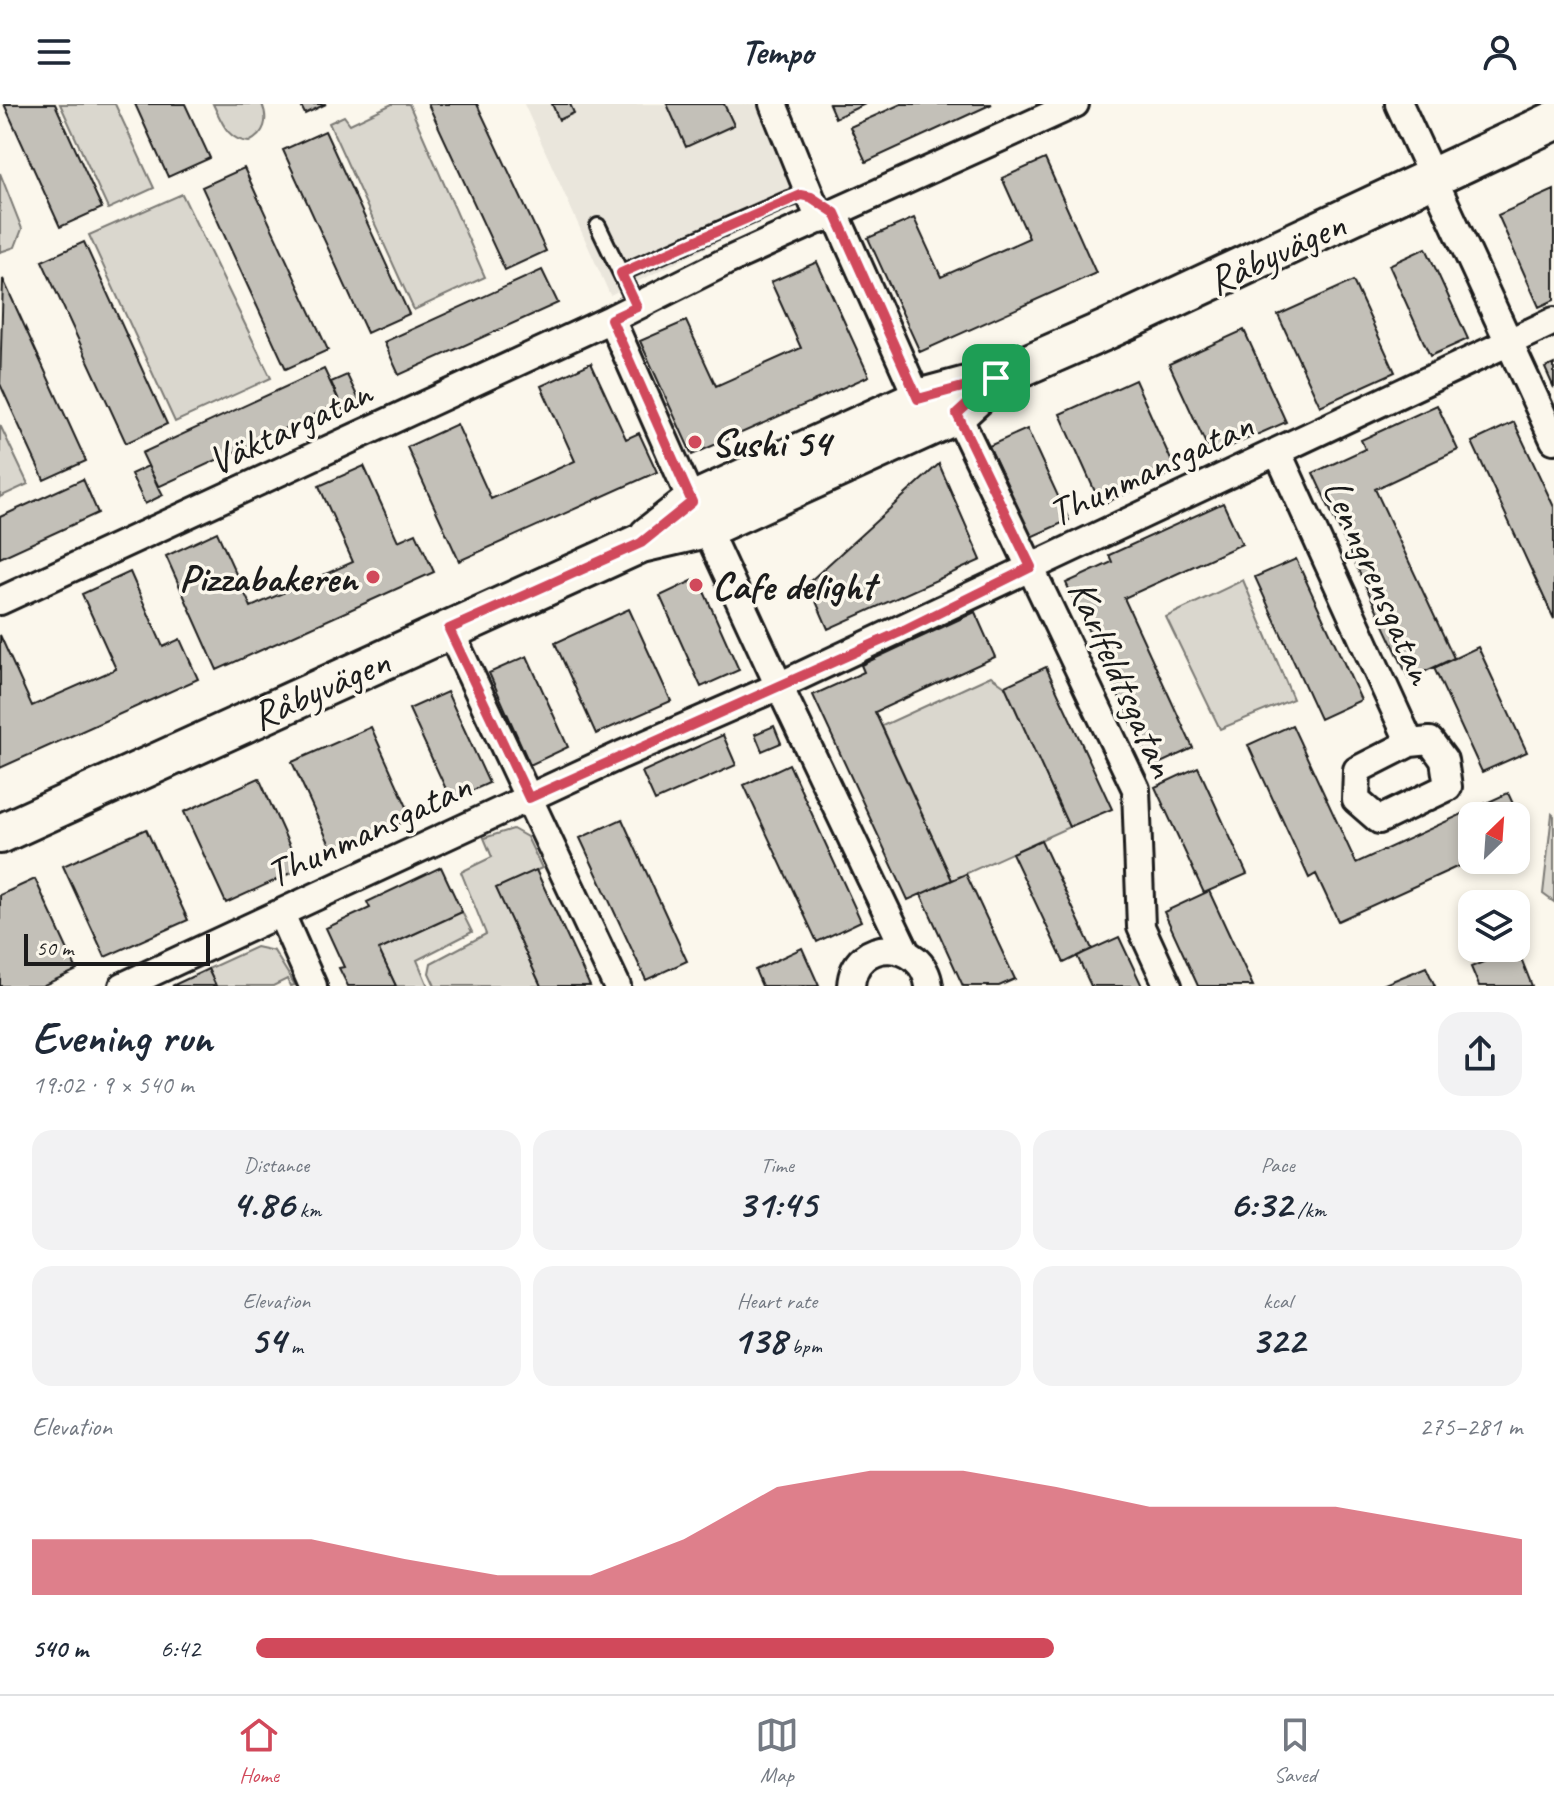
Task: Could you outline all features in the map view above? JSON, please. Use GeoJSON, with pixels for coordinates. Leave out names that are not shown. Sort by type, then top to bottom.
{"type":"FeatureCollection","features":[{"type":"Feature","properties":{"kind":"main road","name":"Råbyvägen"},"geometry":{"type":"LineString","coordinates":[[0,834],[641,543],[918,399],[996,378],[1436,179],[1554,121]]}},
{"type":"Feature","properties":{"kind":"main road","name":"Råbyvägen"},"geometry":{"type":"LineString","coordinates":[[699,515],[957,414],[996,378]]}},
{"type":"Feature","properties":{"kind":"street"},"geometry":{"type":"LineString","coordinates":[[773,104],[822,210],[918,399]]}},
{"type":"Feature","properties":{"kind":"street","name":"Väktargatan"},"geometry":{"type":"LineString","coordinates":[[0,601],[637,307],[822,210],[1075,104]]}},
{"type":"Feature","properties":{"kind":"street"},"geometry":{"type":"LineString","coordinates":[[1399,104],[1554,440]]}},
{"type":"Feature","properties":{"kind":"street"},"geometry":{"type":"LineString","coordinates":[[611,319],[699,515],[906,952]]}},
{"type":"Feature","properties":{"kind":"street","name":"Thunmansgatan"},"geometry":{"type":"LineString","coordinates":[[123,986],[779,686],[1554,321]]}},
{"type":"Feature","properties":{"kind":"street","name":"Karlfeldtsgatan"},"geometry":{"type":"LineString","coordinates":[[957,414],[1136,789],[1141,927],[1168,986]]}},
{"type":"Feature","properties":{"kind":"street","name":"Lenngrensgatan"},"geometry":{"type":"LineString","coordinates":[[1278,453],[1410,743]]}},
{"type":"Feature","properties":{"kind":"street"},"geometry":{"type":"LineString","coordinates":[[449,629],[617,986]]}},
{"type":"Feature","properties":{"kind":"street"},"geometry":{"type":"LineString","coordinates":[[281,914],[313,986]]}},
{"type":"Feature","properties":{"kind":"street"},"geometry":{"type":"LineString","coordinates":[[851,986],[857,967],[865,957],[888,948],[906,952],[922,964],[929,986]]}},
{"type":"Feature","properties":{"kind":"lane"},"geometry":{"type":"LineString","coordinates":[[621,273],[801,195],[822,210]]}},
{"type":"Feature","properties":{"kind":"lane"},"geometry":{"type":"LineString","coordinates":[[598,226],[637,307]]}},
{"type":"Feature","properties":{"kind":"shaded area"},"geometry":{"type":"Polygon","coordinates":[[[60,104],[115,104],[154,188],[108,209],[60,104]]]}},
{"type":"Feature","properties":{"kind":"shaded area"},"geometry":{"type":"Polygon","coordinates":[[[213,104],[262,104],[265,121],[262,131],[249,142],[235,138],[226,129],[213,104]]]}},
{"type":"Feature","properties":{"kind":"shaded area"},"geometry":{"type":"Polygon","coordinates":[[[392,104],[409,104],[485,277],[414,310],[329,123],[344,116],[350,124],[392,104]]]}},
{"type":"Feature","properties":{"kind":"shaded area"},"geometry":{"type":"Polygon","coordinates":[[[524,104],[773,104],[811,197],[610,295],[524,104]]]}},
{"type":"Feature","properties":{"kind":"shaded area"},"geometry":{"type":"Polygon","coordinates":[[[0,173],[22,229],[15,247],[0,252],[0,173]]]}},
{"type":"Feature","properties":{"kind":"shaded area"},"geometry":{"type":"Polygon","coordinates":[[[182,194],[271,378],[175,422],[89,235],[182,194]]]}},
{"type":"Feature","properties":{"kind":"shaded area"},"geometry":{"type":"Polygon","coordinates":[[[0,425],[28,484],[0,497],[0,425]]]}},
{"type":"Feature","properties":{"kind":"shaded area"},"geometry":{"type":"Polygon","coordinates":[[[1243,580],[1293,699],[1220,729],[1166,617],[1243,580]]]}},
{"type":"Feature","properties":{"kind":"shaded area"},"geometry":{"type":"Polygon","coordinates":[[[991,676],[1005,686],[1069,827],[952,880],[882,726],[991,676]]]}},
{"type":"Feature","properties":{"kind":"shaded area"},"geometry":{"type":"Polygon","coordinates":[[[1552,814],[1554,816],[1554,902],[1543,894],[1552,814]]]}},
{"type":"Feature","properties":{"kind":"shaded area"},"geometry":{"type":"Polygon","coordinates":[[[513,829],[527,837],[542,868],[497,888],[541,986],[435,986],[429,973],[431,963],[486,934],[461,872],[492,857],[484,838],[513,829]]]}},
{"type":"Feature","properties":{"kind":"shaded area"},"geometry":{"type":"Polygon","coordinates":[[[462,912],[472,932],[417,960],[428,986],[396,986],[379,950],[462,912]]]}},
{"type":"Feature","properties":{"kind":"shaded area"},"geometry":{"type":"Polygon","coordinates":[[[256,947],[274,951],[295,985],[290,986],[287,979],[273,986],[216,986],[208,969],[256,947]]]}},
{"type":"Feature","properties":{"kind":"building"},"geometry":{"type":"Polygon","coordinates":[[[4,104],[55,104],[102,208],[60,227],[4,104]]]}},
{"type":"Feature","properties":{"kind":"building"},"geometry":{"type":"Polygon","coordinates":[[[135,104],[185,104],[210,158],[168,177],[135,104]]]}},
{"type":"Feature","properties":{"kind":"building"},"geometry":{"type":"Polygon","coordinates":[[[300,104],[326,104],[305,114],[300,104]]]}},
{"type":"Feature","properties":{"kind":"building"},"geometry":{"type":"Polygon","coordinates":[[[428,104],[477,104],[546,251],[505,270],[428,104]]]}},
{"type":"Feature","properties":{"kind":"building"},"geometry":{"type":"Polygon","coordinates":[[[552,104],[570,104],[574,113],[559,120],[552,104]]]}},
{"type":"Feature","properties":{"kind":"building"},"geometry":{"type":"Polygon","coordinates":[[[667,104],[724,104],[734,125],[686,147],[667,104]]]}},
{"type":"Feature","properties":{"kind":"building"},"geometry":{"type":"Polygon","coordinates":[[[829,104],[865,104],[835,118],[829,104]]]}},
{"type":"Feature","properties":{"kind":"building"},"geometry":{"type":"Polygon","coordinates":[[[901,104],[992,104],[866,162],[850,127],[901,104]]]}},
{"type":"Feature","properties":{"kind":"building"},"geometry":{"type":"Polygon","coordinates":[[[325,131],[409,314],[367,333],[283,150],[325,131]]]}},
{"type":"Feature","properties":{"kind":"building"},"geometry":{"type":"Polygon","coordinates":[[[1045,159],[1096,273],[920,352],[868,238],[914,218],[941,277],[1029,238],[1002,178],[1045,159]]]}},
{"type":"Feature","properties":{"kind":"building"},"geometry":{"type":"Polygon","coordinates":[[[244,168],[328,350],[286,369],[202,187],[244,168]]]}},
{"type":"Feature","properties":{"kind":"building"},"geometry":{"type":"Polygon","coordinates":[[[1554,190],[1554,300],[1539,307],[1498,215],[1554,190]]]}},
{"type":"Feature","properties":{"kind":"building"},"geometry":{"type":"Polygon","coordinates":[[[84,242],[167,424],[126,443],[42,261],[84,242]]]}},
{"type":"Feature","properties":{"kind":"building"},"geometry":{"type":"Polygon","coordinates":[[[1426,248],[1468,339],[1430,356],[1389,265],[1426,248]]]}},
{"type":"Feature","properties":{"kind":"building"},"geometry":{"type":"Polygon","coordinates":[[[817,262],[869,376],[692,455],[640,341],[686,321],[716,386],[801,348],[771,282],[817,262]]]}},
{"type":"Feature","properties":{"kind":"building"},"geometry":{"type":"Polygon","coordinates":[[[542,270],[558,303],[399,375],[384,342],[542,270]]]}},
{"type":"Feature","properties":{"kind":"building"},"geometry":{"type":"Polygon","coordinates":[[[3,279],[86,461],[44,480],[0,384],[3,279]]]}},
{"type":"Feature","properties":{"kind":"building"},"geometry":{"type":"Polygon","coordinates":[[[1353,281],[1395,372],[1320,406],[1278,315],[1353,281]]]}},
{"type":"Feature","properties":{"kind":"building"},"geometry":{"type":"Polygon","coordinates":[[[1244,330],[1286,422],[1211,455],[1169,364],[1244,330]]]}},
{"type":"Feature","properties":{"kind":"building"},"geometry":{"type":"Polygon","coordinates":[[[591,363],[626,439],[639,433],[657,472],[459,561],[407,447],[457,424],[491,499],[575,461],[541,386],[591,363]]]}},
{"type":"Feature","properties":{"kind":"building"},"geometry":{"type":"Polygon","coordinates":[[[1554,364],[1554,388],[1545,368],[1554,364]]]}},
{"type":"Feature","properties":{"kind":"building"},"geometry":{"type":"Polygon","coordinates":[[[324,369],[340,403],[158,487],[142,453],[324,369]]]}},
{"type":"Feature","properties":{"kind":"building"},"geometry":{"type":"Polygon","coordinates":[[[347,375],[361,404],[344,412],[331,382],[347,375]]]}},
{"type":"Feature","properties":{"kind":"building"},"geometry":{"type":"Polygon","coordinates":[[[1135,380],[1176,471],[1101,505],[1060,414],[1135,380]]]}},
{"type":"Feature","properties":{"kind":"building"},"geometry":{"type":"Polygon","coordinates":[[[1437,405],[1458,450],[1375,489],[1454,658],[1409,679],[1313,473],[1365,449],[1361,440],[1437,405]]]}},
{"type":"Feature","properties":{"kind":"building"},"geometry":{"type":"Polygon","coordinates":[[[1514,422],[1554,507],[1554,619],[1472,442],[1514,422]]]}},
{"type":"Feature","properties":{"kind":"building"},"geometry":{"type":"Polygon","coordinates":[[[1027,429],[1069,520],[1031,537],[989,446],[1027,429]]]}},
{"type":"Feature","properties":{"kind":"building"},"geometry":{"type":"Polygon","coordinates":[[[939,464],[981,560],[828,629],[808,583],[939,464]]]}},
{"type":"Feature","properties":{"kind":"building"},"geometry":{"type":"Polygon","coordinates":[[[148,466],[163,495],[145,504],[131,474],[148,466]]]}},
{"type":"Feature","properties":{"kind":"building"},"geometry":{"type":"Polygon","coordinates":[[[364,466],[398,541],[416,533],[434,572],[217,670],[166,556],[217,532],[251,607],[353,562],[319,486],[364,466]]]}},
{"type":"Feature","properties":{"kind":"building"},"geometry":{"type":"Polygon","coordinates":[[[83,479],[98,513],[0,558],[0,517],[83,479]]]}},
{"type":"Feature","properties":{"kind":"building"},"geometry":{"type":"Polygon","coordinates":[[[1223,503],[1242,544],[1124,598],[1193,748],[1152,767],[1066,583],[1112,562],[1109,555],[1223,503]]]}},
{"type":"Feature","properties":{"kind":"building"},"geometry":{"type":"Polygon","coordinates":[[[1296,559],[1361,700],[1320,719],[1255,577],[1296,559]]]}},
{"type":"Feature","properties":{"kind":"building"},"geometry":{"type":"Polygon","coordinates":[[[130,572],[163,647],[180,639],[198,679],[0,768],[0,635],[32,706],[116,669],[82,594],[130,572]]]}},
{"type":"Feature","properties":{"kind":"building"},"geometry":{"type":"Polygon","coordinates":[[[698,578],[739,670],[701,687],[660,596],[698,578]]]}},
{"type":"Feature","properties":{"kind":"building"},"geometry":{"type":"Polygon","coordinates":[[[629,609],[671,701],[596,734],[555,643],[629,609]]]}},
{"type":"Feature","properties":{"kind":"building"},"geometry":{"type":"Polygon","coordinates":[[[975,612],[995,657],[875,712],[952,880],[908,900],[813,695],[864,672],[861,665],[975,612]]]}},
{"type":"Feature","properties":{"kind":"building"},"geometry":{"type":"Polygon","coordinates":[[[1478,647],[1527,752],[1482,772],[1434,668],[1478,647]]]}},
{"type":"Feature","properties":{"kind":"building"},"geometry":{"type":"Polygon","coordinates":[[[527,656],[568,747],[530,765],[489,673],[527,656]]]}},
{"type":"Feature","properties":{"kind":"building"},"geometry":{"type":"Polygon","coordinates":[[[1046,667],[1112,809],[1069,827],[1005,686],[1046,667]]]}},
{"type":"Feature","properties":{"kind":"building"},"geometry":{"type":"Polygon","coordinates":[[[447,692],[489,783],[451,800],[409,709],[447,692]]]}},
{"type":"Feature","properties":{"kind":"building"},"geometry":{"type":"Polygon","coordinates":[[[1292,725],[1356,863],[1458,816],[1458,866],[1338,921],[1316,874],[1309,878],[1248,745],[1292,725]]]}},
{"type":"Feature","properties":{"kind":"building"},"geometry":{"type":"Polygon","coordinates":[[[774,726],[781,743],[762,751],[755,734],[774,726]]]}},
{"type":"Feature","properties":{"kind":"building"},"geometry":{"type":"Polygon","coordinates":[[[371,727],[412,818],[334,854],[292,762],[371,727]]]}},
{"type":"Feature","properties":{"kind":"building"},"geometry":{"type":"Polygon","coordinates":[[[723,735],[736,765],[655,801],[642,772],[723,735]]]}},
{"type":"Feature","properties":{"kind":"building"},"geometry":{"type":"Polygon","coordinates":[[[789,764],[861,921],[817,942],[744,785],[789,764]]]}},
{"type":"Feature","properties":{"kind":"building"},"geometry":{"type":"Polygon","coordinates":[[[1198,767],[1247,874],[1204,893],[1155,787],[1198,767]]]}},
{"type":"Feature","properties":{"kind":"building"},"geometry":{"type":"Polygon","coordinates":[[[259,778],[300,869],[226,903],[184,812],[259,778]]]}},
{"type":"Feature","properties":{"kind":"building"},"geometry":{"type":"Polygon","coordinates":[[[1508,793],[1512,802],[1488,802],[1508,793]]]}},
{"type":"Feature","properties":{"kind":"building"},"geometry":{"type":"Polygon","coordinates":[[[622,819],[687,961],[646,980],[580,838],[622,819]]]}},
{"type":"Feature","properties":{"kind":"building"},"geometry":{"type":"Polygon","coordinates":[[[146,829],[188,920],[105,957],[63,866],[146,829]]]}},
{"type":"Feature","properties":{"kind":"building"},"geometry":{"type":"Polygon","coordinates":[[[1041,840],[1092,949],[1064,963],[1012,853],[1041,840]]]}},
{"type":"Feature","properties":{"kind":"building"},"geometry":{"type":"Polygon","coordinates":[[[441,867],[462,912],[379,950],[396,986],[348,986],[339,968],[344,967],[326,928],[370,908],[367,902],[441,867]]]}},
{"type":"Feature","properties":{"kind":"building"},"geometry":{"type":"Polygon","coordinates":[[[536,870],[590,986],[541,986],[496,888],[536,870]]]}},
{"type":"Feature","properties":{"kind":"building"},"geometry":{"type":"Polygon","coordinates":[[[966,874],[1015,979],[999,986],[963,986],[921,894],[966,874]]]}},
{"type":"Feature","properties":{"kind":"building"},"geometry":{"type":"Polygon","coordinates":[[[35,879],[77,970],[42,986],[0,986],[0,895],[35,879]]]}},
{"type":"Feature","properties":{"kind":"building"},"geometry":{"type":"Polygon","coordinates":[[[1209,891],[1253,986],[1198,986],[1164,912],[1209,891]]]}},
{"type":"Feature","properties":{"kind":"building"},"geometry":{"type":"Polygon","coordinates":[[[1119,937],[1142,986],[1091,986],[1077,956],[1119,937]]]}},
{"type":"Feature","properties":{"kind":"building"},"geometry":{"type":"Polygon","coordinates":[[[802,948],[819,986],[762,986],[755,970],[802,948]]]}},
{"type":"Feature","properties":{"kind":"building"},"geometry":{"type":"Polygon","coordinates":[[[1483,962],[1523,962],[1532,986],[1479,986],[1471,967],[1483,962]]]}},
{"type":"Feature","properties":{"kind":"building"},"geometry":{"type":"Polygon","coordinates":[[[1426,967],[1435,986],[1380,986],[1426,967]]]}},
{"type":"Feature","properties":{"kind":"building"},"geometry":{"type":"Polygon","coordinates":[[[208,969],[216,986],[172,986],[208,969]]]}},
{"type":"Feature","properties":{"kind":"place","name":"Sushi 54"},"geometry":{"type":"Point","coordinates":[695,442]}},
{"type":"Feature","properties":{"kind":"place","name":"Pizzabakeren"},"geometry":{"type":"Point","coordinates":[373,577]}},
{"type":"Feature","properties":{"kind":"place","name":"Cafe delight"},"geometry":{"type":"Point","coordinates":[696,585]}},
{"type":"Feature","properties":{"kind":"route"},"geometry":{"type":"LineString","coordinates":[[801,195],[811,197],[835,213],[918,399],[996,378],[957,414],[1022,555],[1031,567],[898,633],[529,798],[449,629],[641,543],[692,502],[611,319],[637,307],[621,273],[786,200],[801,195]]}}]}
